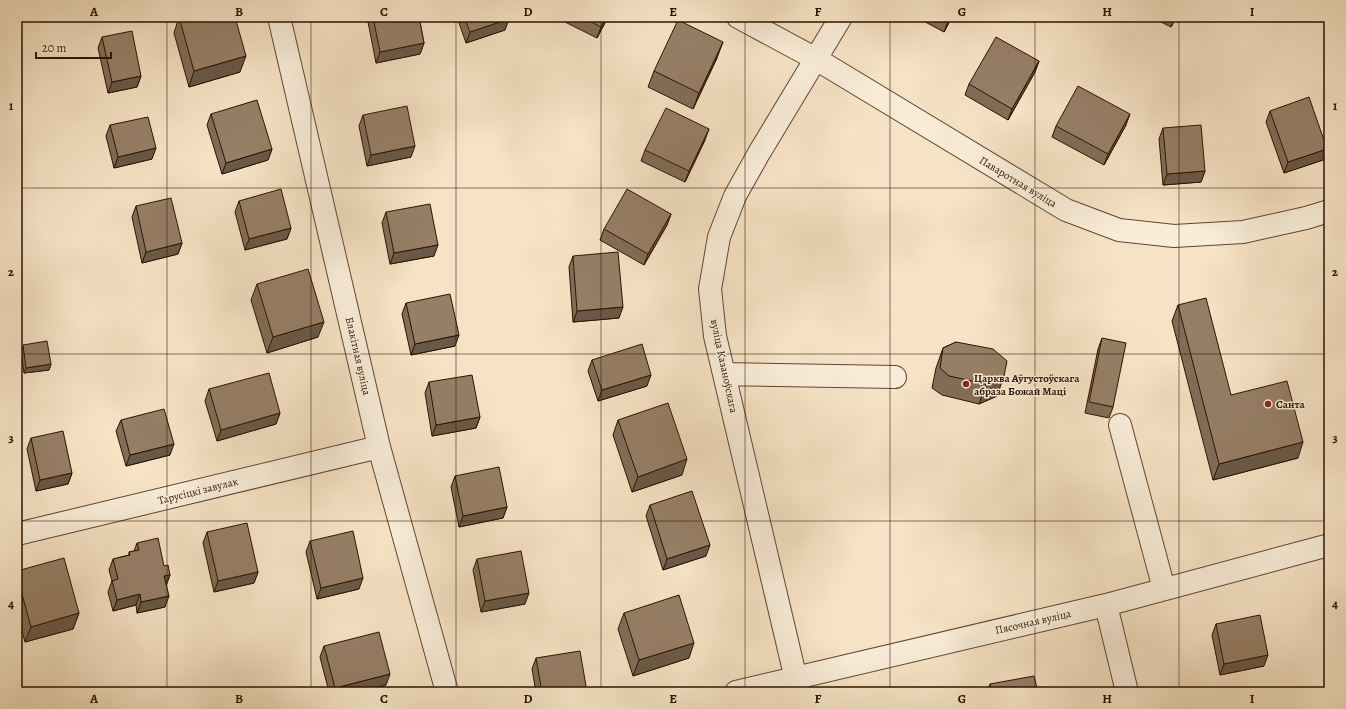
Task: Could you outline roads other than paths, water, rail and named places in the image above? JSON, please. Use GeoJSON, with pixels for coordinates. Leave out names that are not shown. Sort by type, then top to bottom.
{"type":"FeatureCollection","features":[{"type":"Feature","properties":{"kind":"street","name":"Блакітная вуліца"},"geometry":{"type":"LineString","coordinates":[[279,17],[379,447],[447,692]]}},
{"type":"Feature","properties":{"kind":"street","name":"Паваротная вуліца"},"geometry":{"type":"LineString","coordinates":[[738,17],[816,59],[1066,210],[1119,230],[1174,236],[1242,232],[1306,218],[1329,211]]}},
{"type":"Feature","properties":{"kind":"street","name":"вуліца Казаноўскага"},"geometry":{"type":"LineString","coordinates":[[797,685],[724,374],[716,336],[710,290],[719,237],[738,190],[759,152],[841,17]]}},
{"type":"Feature","properties":{"kind":"street"},"geometry":{"type":"LineString","coordinates":[[724,374],[895,377]]}},
{"type":"Feature","properties":{"kind":"street"},"geometry":{"type":"LineString","coordinates":[[1120,425],[1164,589]]}},
{"type":"Feature","properties":{"kind":"street","name":"Тарусіцкі завулак"},"geometry":{"type":"LineString","coordinates":[[17,534],[379,447]]}},
{"type":"Feature","properties":{"kind":"street","name":"Пясочная вуліца"},"geometry":{"type":"LineString","coordinates":[[736,692],[797,685],[1106,605],[1329,545]]}},
{"type":"Feature","properties":{"kind":"street"},"geometry":{"type":"LineString","coordinates":[[1106,605],[1127,692]]}},
{"type":"Feature","properties":{"kind":"place","name":"Царква Аўгустоўскага абраза Божай Маці"},"geometry":{"type":"Point","coordinates":[966,384]}},
{"type":"Feature","properties":{"kind":"place","name":"Санта"},"geometry":{"type":"Point","coordinates":[1268,404]}}]}
